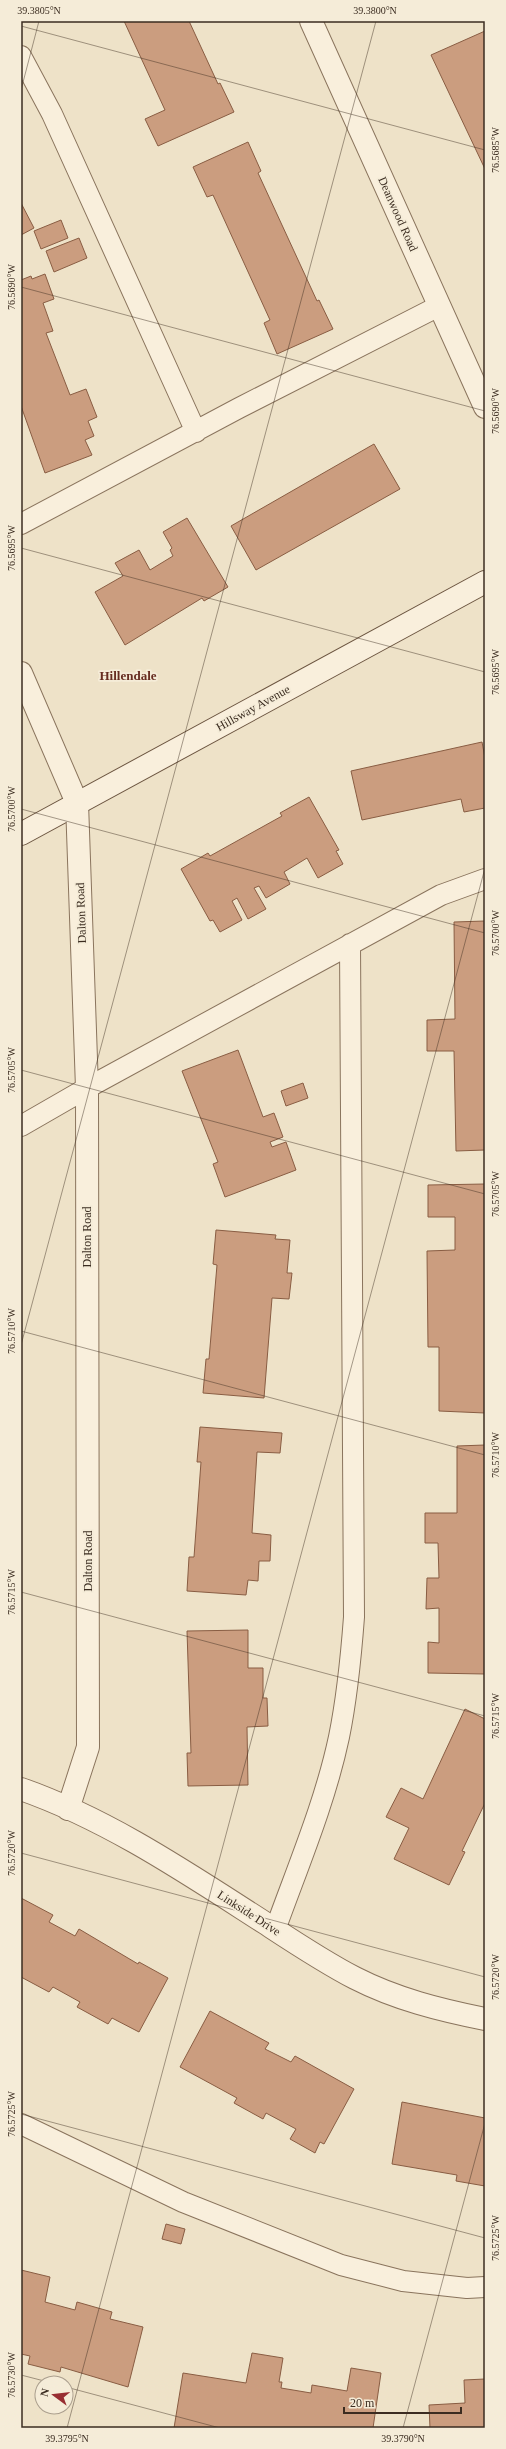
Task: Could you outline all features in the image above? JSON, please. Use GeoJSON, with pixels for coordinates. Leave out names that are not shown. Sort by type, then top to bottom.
{"type":"FeatureCollection","features":[{"type":"Feature","properties":{"kind":"street","name":"Deanwood Road"},"geometry":{"type":"LineString","coordinates":[[311,21],[485,407]]}},
{"type":"Feature","properties":{"kind":"street","name":"Hillsway Avenue"},"geometry":{"type":"LineString","coordinates":[[21,834],[485,582]]}},
{"type":"Feature","properties":{"kind":"street","name":"Dalton Road"},"geometry":{"type":"LineString","coordinates":[[21,673],[77,803],[86,1088],[88,1747],[68,1809]]}},
{"type":"Feature","properties":{"kind":"street","name":"Linkside Drive"},"geometry":{"type":"LineString","coordinates":[[21,1789],[68,1809],[147,1849],[275,1930],[356,1978],[400,1998],[442,2011],[485,2019]]}},
{"type":"Feature","properties":{"kind":"lane"},"geometry":{"type":"LineString","coordinates":[[21,56],[52,114],[196,432]]}},
{"type":"Feature","properties":{"kind":"lane"},"geometry":{"type":"LineString","coordinates":[[21,524],[439,306]]}},
{"type":"Feature","properties":{"kind":"lane"},"geometry":{"type":"LineString","coordinates":[[21,1126],[86,1088],[441,895],[485,879]]}},
{"type":"Feature","properties":{"kind":"lane"},"geometry":{"type":"LineString","coordinates":[[275,1930],[325,1791],[337,1745],[349,1678],[354,1617],[350,944]]}},
{"type":"Feature","properties":{"kind":"lane"},"geometry":{"type":"LineString","coordinates":[[21,2124],[183,2202],[341,2265],[403,2281],[467,2288],[485,2287]]}},
{"type":"Feature","properties":{"kind":"building"},"geometry":{"type":"Polygon","coordinates":[[[124,21],[189,21],[218,84],[220,83],[234,112],[158,146],[145,119],[165,110],[124,21]]]}},
{"type":"Feature","properties":{"kind":"building"},"geometry":{"type":"Polygon","coordinates":[[[485,31],[485,169],[431,55],[485,31]]]}},
{"type":"Feature","properties":{"kind":"building"},"geometry":{"type":"Polygon","coordinates":[[[248,142],[261,171],[258,173],[317,301],[319,300],[333,329],[277,354],[264,323],[270,320],[213,195],[207,197],[193,167],[248,142]]]}},
{"type":"Feature","properties":{"kind":"building"},"geometry":{"type":"Polygon","coordinates":[[[21,203],[34,228],[21,235],[21,203]]]}},
{"type":"Feature","properties":{"kind":"building"},"geometry":{"type":"Polygon","coordinates":[[[61,220],[68,238],[41,249],[34,231],[61,220]]]}},
{"type":"Feature","properties":{"kind":"building"},"geometry":{"type":"Polygon","coordinates":[[[79,238],[87,258],[54,272],[46,251],[79,238]]]}},
{"type":"Feature","properties":{"kind":"building"},"geometry":{"type":"Polygon","coordinates":[[[45,274],[54,299],[43,303],[53,331],[46,333],[70,395],[86,389],[97,417],[88,421],[94,436],[85,440],[92,455],[45,473],[21,406],[21,280],[31,276],[32,279],[45,274]]]}},
{"type":"Feature","properties":{"kind":"building"},"geometry":{"type":"Polygon","coordinates":[[[374,444],[400,489],[256,570],[231,526],[374,444]]]}},
{"type":"Feature","properties":{"kind":"building"},"geometry":{"type":"Polygon","coordinates":[[[187,518],[228,587],[204,601],[202,598],[125,645],[95,592],[123,576],[115,563],[139,550],[150,570],[173,556],[170,550],[172,548],[163,532],[187,518]]]}},
{"type":"Feature","properties":{"kind":"building"},"geometry":{"type":"Polygon","coordinates":[[[482,742],[485,758],[485,808],[464,812],[461,799],[362,820],[351,771],[482,742]]]}},
{"type":"Feature","properties":{"kind":"building"},"geometry":{"type":"Polygon","coordinates":[[[309,797],[339,850],[336,851],[343,864],[318,878],[307,858],[284,872],[290,884],[266,898],[259,886],[254,888],[266,909],[248,919],[237,898],[232,901],[242,920],[220,932],[213,920],[210,921],[181,869],[208,853],[210,856],[282,816],[280,813],[309,797]]]}},
{"type":"Feature","properties":{"kind":"building"},"geometry":{"type":"Polygon","coordinates":[[[485,921],[485,1150],[456,1151],[454,1051],[427,1051],[427,1020],[455,1019],[454,922],[485,921]]]}},
{"type":"Feature","properties":{"kind":"building"},"geometry":{"type":"Polygon","coordinates":[[[238,1050],[263,1117],[274,1113],[283,1137],[270,1142],[272,1147],[286,1142],[296,1170],[225,1197],[213,1164],[218,1162],[182,1071],[238,1050]]]}},
{"type":"Feature","properties":{"kind":"building"},"geometry":{"type":"Polygon","coordinates":[[[303,1083],[308,1098],[286,1106],[281,1091],[303,1083]]]}},
{"type":"Feature","properties":{"kind":"building"},"geometry":{"type":"Polygon","coordinates":[[[485,1184],[485,1413],[439,1411],[439,1347],[428,1347],[427,1251],[455,1250],[455,1217],[428,1217],[428,1185],[485,1184]]]}},
{"type":"Feature","properties":{"kind":"building"},"geometry":{"type":"Polygon","coordinates":[[[216,1230],[276,1235],[275,1239],[290,1240],[287,1273],[292,1273],[289,1299],[272,1298],[264,1398],[203,1393],[206,1359],[209,1359],[217,1265],[213,1264],[216,1230]]]}},
{"type":"Feature","properties":{"kind":"building"},"geometry":{"type":"Polygon","coordinates":[[[200,1427],[282,1433],[280,1453],[257,1452],[252,1533],[271,1535],[270,1561],[259,1561],[258,1581],[248,1580],[246,1595],[187,1591],[189,1557],[194,1557],[201,1462],[197,1462],[200,1427]]]}},
{"type":"Feature","properties":{"kind":"building"},"geometry":{"type":"Polygon","coordinates":[[[485,1445],[485,1674],[428,1673],[428,1642],[439,1643],[439,1608],[426,1609],[427,1578],[439,1578],[438,1543],[425,1543],[425,1513],[457,1513],[457,1446],[485,1445]]]}},
{"type":"Feature","properties":{"kind":"building"},"geometry":{"type":"Polygon","coordinates":[[[248,1630],[248,1668],[263,1668],[263,1698],[267,1698],[268,1726],[247,1727],[248,1785],[188,1786],[187,1753],[191,1753],[187,1631],[248,1630]]]}},
{"type":"Feature","properties":{"kind":"building"},"geometry":{"type":"Polygon","coordinates":[[[465,1709],[485,1719],[485,1803],[462,1851],[465,1852],[449,1885],[394,1859],[409,1828],[386,1817],[401,1788],[423,1799],[465,1709]]]}},
{"type":"Feature","properties":{"kind":"building"},"geometry":{"type":"Polygon","coordinates":[[[21,1898],[53,1915],[49,1922],[75,1936],[79,1929],[138,1964],[139,1962],[168,1978],[139,2032],[112,2018],[108,2024],[77,2007],[80,2002],[53,1987],[49,1992],[21,1977],[21,1898]]]}},
{"type":"Feature","properties":{"kind":"building"},"geometry":{"type":"Polygon","coordinates":[[[210,2011],[269,2043],[265,2049],[291,2062],[295,2056],[354,2089],[324,2144],[320,2142],[315,2153],[290,2139],[296,2129],[266,2113],[263,2119],[234,2103],[237,2098],[180,2067],[210,2011]]]}},
{"type":"Feature","properties":{"kind":"building"},"geometry":{"type":"Polygon","coordinates":[[[402,2102],[485,2118],[485,2186],[456,2181],[457,2175],[392,2164],[402,2102]]]}},
{"type":"Feature","properties":{"kind":"building"},"geometry":{"type":"Polygon","coordinates":[[[166,2224],[185,2229],[181,2244],[162,2239],[166,2224]]]}},
{"type":"Feature","properties":{"kind":"building"},"geometry":{"type":"Polygon","coordinates":[[[21,2270],[50,2277],[45,2302],[75,2310],[77,2302],[112,2312],[110,2319],[143,2327],[128,2387],[61,2367],[60,2372],[28,2364],[30,2356],[21,2354],[21,2270]]]}},
{"type":"Feature","properties":{"kind":"building"},"geometry":{"type":"Polygon","coordinates":[[[252,2353],[283,2358],[279,2382],[282,2382],[281,2388],[311,2393],[312,2385],[347,2391],[351,2368],[381,2373],[373,2428],[174,2428],[183,2373],[246,2383],[252,2353]]]}},
{"type":"Feature","properties":{"kind":"building"},"geometry":{"type":"Polygon","coordinates":[[[485,2379],[485,2428],[430,2428],[429,2405],[465,2403],[464,2380],[485,2379]]]}},
{"type":"Feature","properties":{"kind":"district","name":"Hillendale"},"geometry":{"type":"Point","coordinates":[128,675]}}]}
